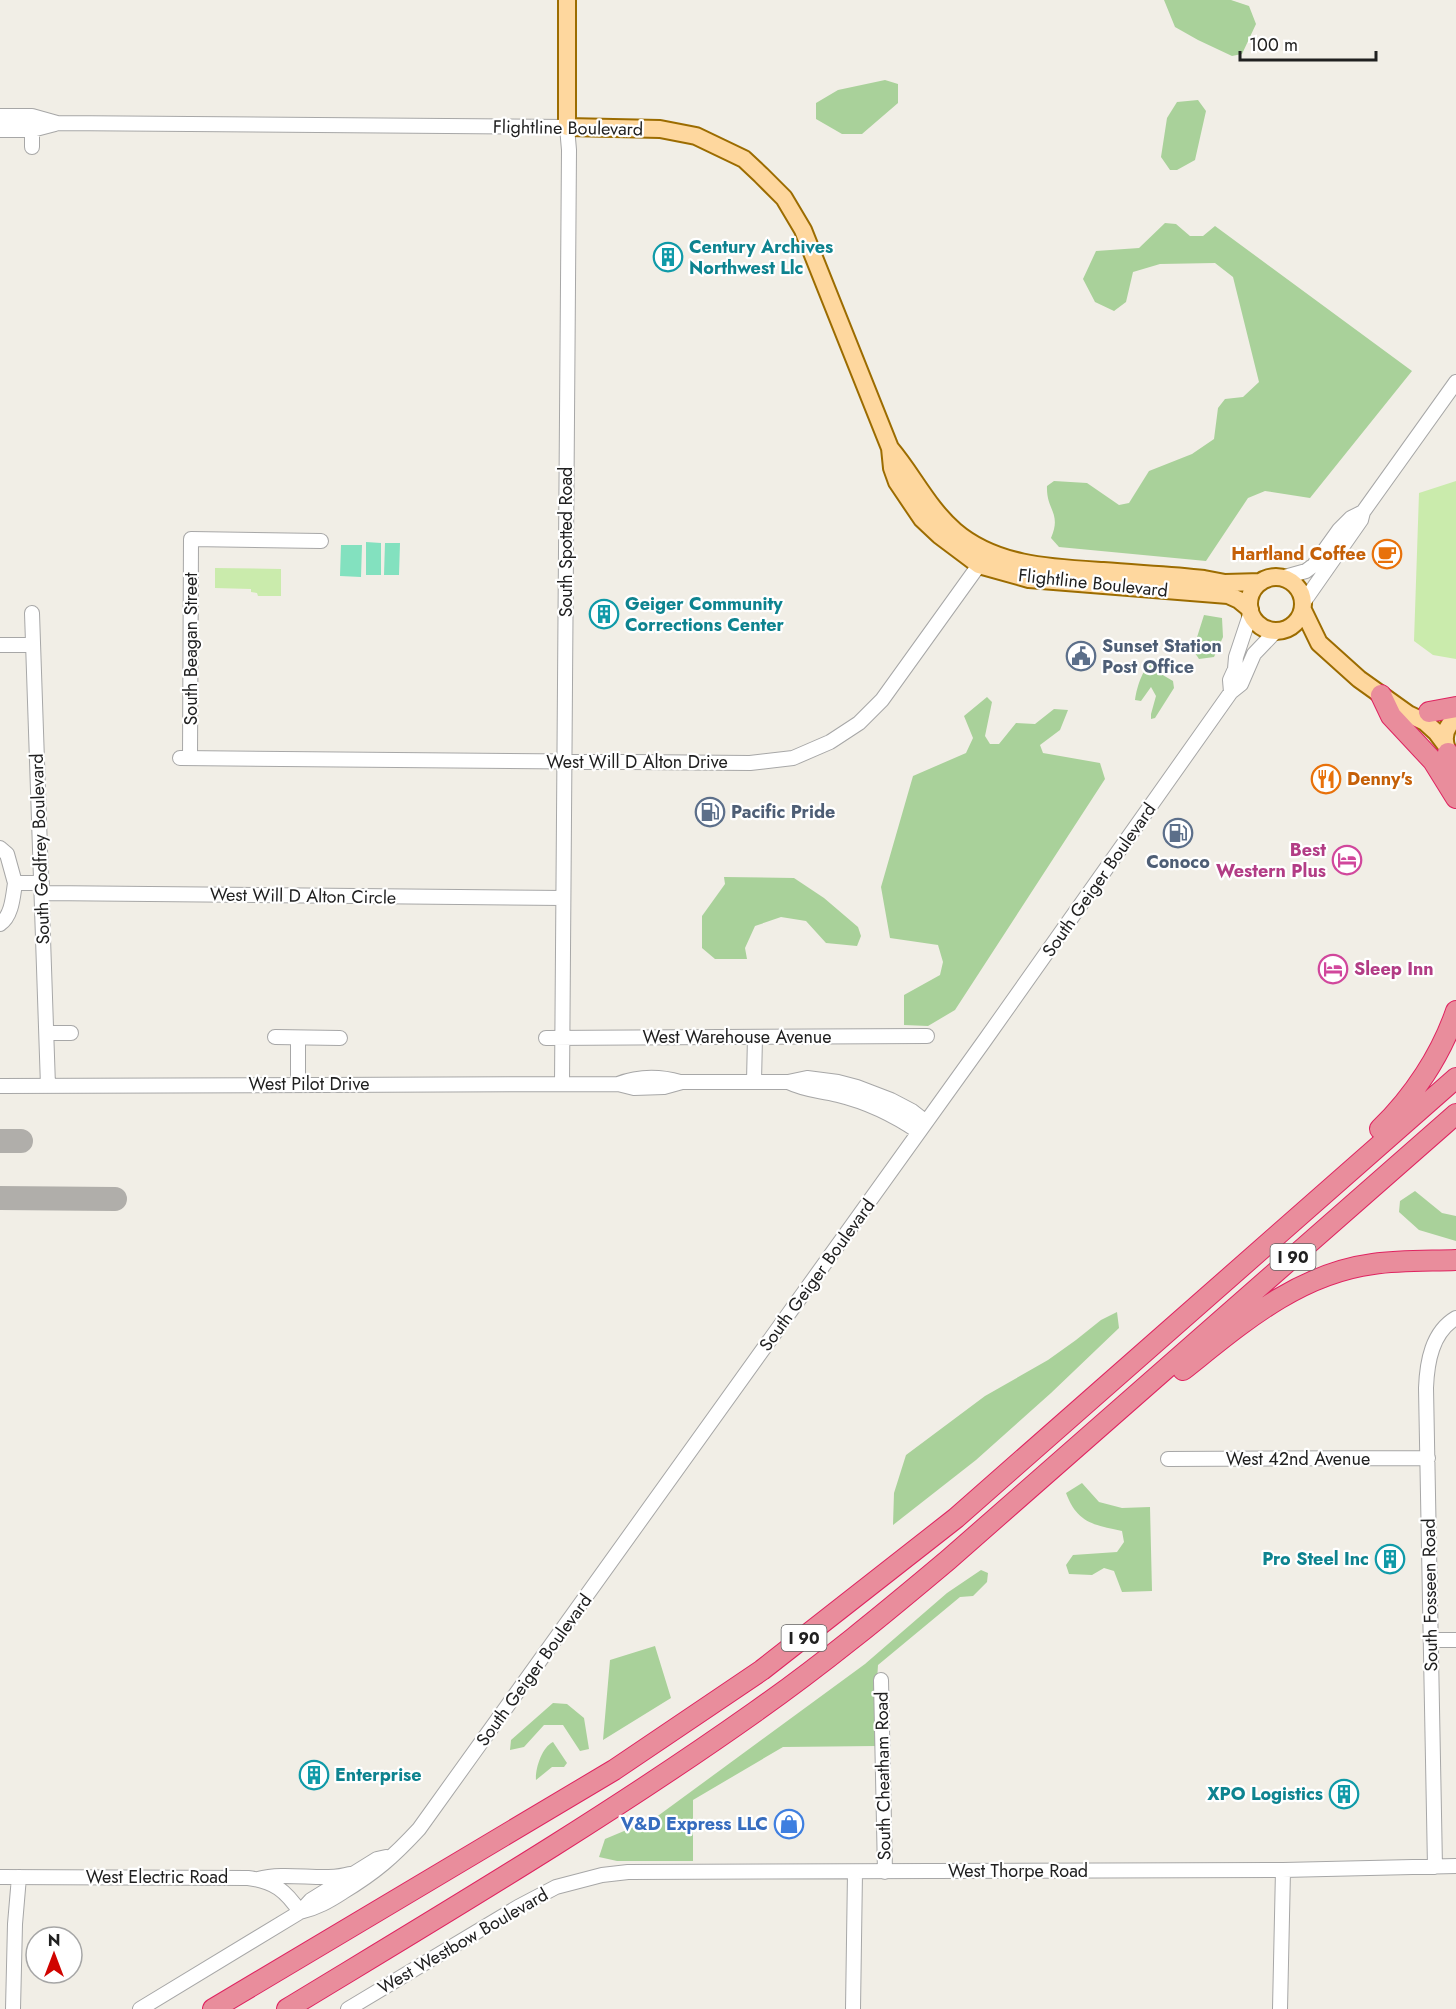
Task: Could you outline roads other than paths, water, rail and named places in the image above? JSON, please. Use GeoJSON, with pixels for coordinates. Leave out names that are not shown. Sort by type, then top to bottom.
{"type":"FeatureCollection","features":[{"type":"Feature","properties":{"kind":"highway"},"geometry":{"type":"LineString","coordinates":[[1387,699],[1391,716],[1433,761],[1456,798]]}},
{"type":"Feature","properties":{"kind":"highway"},"geometry":{"type":"LineString","coordinates":[[1429,712],[1456,707]]}},
{"type":"Feature","properties":{"kind":"highway"},"geometry":{"type":"LineString","coordinates":[[1450,752],[1456,778]]}},
{"type":"Feature","properties":{"kind":"highway"},"geometry":{"type":"LineString","coordinates":[[1335,1184],[1358,1151],[1409,1098],[1443,1042],[1456,1011]]}},
{"type":"Feature","properties":{"kind":"highway","name":"I 90"},"geometry":{"type":"LineString","coordinates":[[213,2009],[614,1770],[762,1670],[956,1518],[1456,1078]]}},
{"type":"Feature","properties":{"kind":"highway","name":"I 90"},"geometry":{"type":"LineString","coordinates":[[287,2009],[583,1828],[757,1711],[868,1626],[921,1582],[1456,1114]]}},
{"type":"Feature","properties":{"kind":"highway"},"geometry":{"type":"LineString","coordinates":[[1129,1401],[1162,1387],[1271,1302],[1314,1280],[1372,1264],[1456,1260]]}},
{"type":"Feature","properties":{"kind":"main road","name":"South Spotted Road"},"geometry":{"type":"LineString","coordinates":[[567,0],[567,127]]}},
{"type":"Feature","properties":{"kind":"main road","name":"Flightline Boulevard"},"geometry":{"type":"LineString","coordinates":[[567,127],[660,129],[696,136],[744,159],[784,198],[803,230],[890,448],[892,468],[897,482],[922,519],[939,535],[1029,579],[1228,595],[1239,600],[1250,610]]}},
{"type":"Feature","properties":{"kind":"main road","name":"Flightline Boulevard"},"geometry":{"type":"LineString","coordinates":[[984,559],[1056,568],[1187,577],[1225,583],[1261,582]]}},
{"type":"Feature","properties":{"kind":"main road"},"geometry":{"type":"LineString","coordinates":[[1319,643],[1303,606],[1300,592],[1294,584],[1281,578],[1269,578],[1261,582],[1251,595],[1250,610],[1260,625],[1319,643],[1359,679],[1408,714],[1425,722],[1436,732],[1450,752]]}},
{"type":"Feature","properties":{"kind":"main road"},"geometry":{"type":"LineString","coordinates":[[1280,630],[1293,625],[1299,618],[1303,606]]}},
{"type":"Feature","properties":{"kind":"main road"},"geometry":{"type":"LineString","coordinates":[[1387,699],[1429,712],[1456,717],[1448,727],[1445,736],[1450,752]]}},
{"type":"Feature","properties":{"kind":"street","name":"Flightline Boulevard"},"geometry":{"type":"LineString","coordinates":[[0,116],[32,123],[567,127]]}},
{"type":"Feature","properties":{"kind":"street","name":"Flightline Boulevard"},"geometry":{"type":"LineString","coordinates":[[0,130],[32,123]]}},
{"type":"Feature","properties":{"kind":"street"},"geometry":{"type":"LineString","coordinates":[[32,123],[32,147]]}},
{"type":"Feature","properties":{"kind":"street","name":"South Spotted Road"},"geometry":{"type":"LineString","coordinates":[[562,1084],[567,127]]}},
{"type":"Feature","properties":{"kind":"street"},"geometry":{"type":"LineString","coordinates":[[1303,606],[1361,520],[1363,512],[1456,382]]}},
{"type":"Feature","properties":{"kind":"street"},"geometry":{"type":"LineString","coordinates":[[1281,578],[1306,571],[1314,565],[1338,530],[1351,518],[1363,512]]}},
{"type":"Feature","properties":{"kind":"street","name":"South Beagan Street"},"geometry":{"type":"LineString","coordinates":[[185,758],[191,539],[321,541]]}},
{"type":"Feature","properties":{"kind":"street","name":"West Will D Alton Drive"},"geometry":{"type":"LineString","coordinates":[[185,758],[750,763],[793,758],[831,742],[859,723],[882,700],[984,559]]}},
{"type":"Feature","properties":{"kind":"street","name":"South Geiger Boulevard"},"geometry":{"type":"LineString","coordinates":[[1231,692],[1230,680],[1250,610]]}},
{"type":"Feature","properties":{"kind":"street","name":"South Godfrey Boulevard"},"geometry":{"type":"LineString","coordinates":[[32,613],[48,1086]]}},
{"type":"Feature","properties":{"kind":"street","name":"South Geiger Boulevard"},"geometry":{"type":"LineString","coordinates":[[300,1912],[317,1908],[369,1876],[419,1829],[1231,692],[1241,684],[1254,654],[1280,630]]}},
{"type":"Feature","properties":{"kind":"street"},"geometry":{"type":"LineString","coordinates":[[0,645],[33,645]]}},
{"type":"Feature","properties":{"kind":"street"},"geometry":{"type":"LineString","coordinates":[[0,848],[7,854],[15,883],[12,902],[4,921],[0,924]]}},
{"type":"Feature","properties":{"kind":"street","name":"West Will D Alton Circle"},"geometry":{"type":"LineString","coordinates":[[15,883],[42,888],[563,898]]}},
{"type":"Feature","properties":{"kind":"street"},"geometry":{"type":"LineString","coordinates":[[47,1033],[71,1034]]}},
{"type":"Feature","properties":{"kind":"street","name":"West Warehouse Avenue"},"geometry":{"type":"LineString","coordinates":[[546,1038],[927,1036]]}},
{"type":"Feature","properties":{"kind":"street"},"geometry":{"type":"LineString","coordinates":[[275,1037],[340,1038]]}},
{"type":"Feature","properties":{"kind":"street"},"geometry":{"type":"LineString","coordinates":[[754,1082],[755,1037]]}},
{"type":"Feature","properties":{"kind":"street"},"geometry":{"type":"LineString","coordinates":[[298,1038],[298,1084]]}},
{"type":"Feature","properties":{"kind":"street","name":"West Pilot Drive"},"geometry":{"type":"LineString","coordinates":[[0,1086],[618,1084],[644,1088],[664,1087],[682,1082],[788,1082],[807,1078],[838,1082],[891,1100],[912,1111],[922,1127]]}},
{"type":"Feature","properties":{"kind":"street","name":"South Fosseen Road"},"geometry":{"type":"LineString","coordinates":[[1435,1867],[1427,1374],[1435,1343],[1444,1327],[1456,1318]]}},
{"type":"Feature","properties":{"kind":"street","name":"West 42nd Avenue"},"geometry":{"type":"LineString","coordinates":[[1168,1459],[1428,1458]]}},
{"type":"Feature","properties":{"kind":"street"},"geometry":{"type":"LineString","coordinates":[[1431,1640],[1456,1640]]}},
{"type":"Feature","properties":{"kind":"street","name":"South Cheatham Road"},"geometry":{"type":"LineString","coordinates":[[881,1680],[885,1872]]}},
{"type":"Feature","properties":{"kind":"street","name":"South Geiger Boulevard"},"geometry":{"type":"LineString","coordinates":[[140,2009],[300,1912],[311,1900],[377,1859],[396,1853]]}},
{"type":"Feature","properties":{"kind":"street","name":"West Thorpe Road"},"geometry":{"type":"LineString","coordinates":[[581,1879],[628,1872],[1283,1870],[1456,1866]]}},
{"type":"Feature","properties":{"kind":"street"},"geometry":{"type":"LineString","coordinates":[[1280,2009],[1283,1870]]}},
{"type":"Feature","properties":{"kind":"street","name":"South Cheatham Road"},"geometry":{"type":"LineString","coordinates":[[853,2009],[855,1872]]}},
{"type":"Feature","properties":{"kind":"street"},"geometry":{"type":"LineString","coordinates":[[258,1879],[272,1875],[337,1876],[355,1873]]}},
{"type":"Feature","properties":{"kind":"street","name":"West Electric Road"},"geometry":{"type":"LineString","coordinates":[[0,1877],[258,1879],[289,1895],[300,1912]]}},
{"type":"Feature","properties":{"kind":"street"},"geometry":{"type":"LineString","coordinates":[[13,2009],[15,1924],[19,1877]]}},
{"type":"Feature","properties":{"kind":"street","name":"West Westbow Boulevard"},"geometry":{"type":"LineString","coordinates":[[348,2009],[518,1907],[556,1887],[581,1879]]}},
{"type":"Feature","properties":{"kind":"place","name":"Century Archives Northwest Llc"},"geometry":{"type":"Point","coordinates":[668,257]}},
{"type":"Feature","properties":{"kind":"place","name":"Hartland Coffee"},"geometry":{"type":"Point","coordinates":[1387,554]}},
{"type":"Feature","properties":{"kind":"place","name":"Geiger Community Corrections Center"},"geometry":{"type":"Point","coordinates":[604,614]}},
{"type":"Feature","properties":{"kind":"place","name":"Sunset Station Post Office"},"geometry":{"type":"Point","coordinates":[1081,656]}},
{"type":"Feature","properties":{"kind":"place","name":"Denny's"},"geometry":{"type":"Point","coordinates":[1326,779]}},
{"type":"Feature","properties":{"kind":"place","name":"Pacific Pride"},"geometry":{"type":"Point","coordinates":[710,812]}},
{"type":"Feature","properties":{"kind":"place","name":"Conoco"},"geometry":{"type":"Point","coordinates":[1178,833]}},
{"type":"Feature","properties":{"kind":"place","name":"Best Western Plus"},"geometry":{"type":"Point","coordinates":[1347,860]}},
{"type":"Feature","properties":{"kind":"place","name":"Sleep Inn"},"geometry":{"type":"Point","coordinates":[1333,969]}},
{"type":"Feature","properties":{"kind":"place","name":"Pro Steel Inc"},"geometry":{"type":"Point","coordinates":[1390,1559]}},
{"type":"Feature","properties":{"kind":"place","name":"Enterprise"},"geometry":{"type":"Point","coordinates":[314,1775]}},
{"type":"Feature","properties":{"kind":"place","name":"XPO Logistics"},"geometry":{"type":"Point","coordinates":[1344,1794]}},
{"type":"Feature","properties":{"kind":"place","name":"V&D Express LLC"},"geometry":{"type":"Point","coordinates":[789,1824]}}]}
